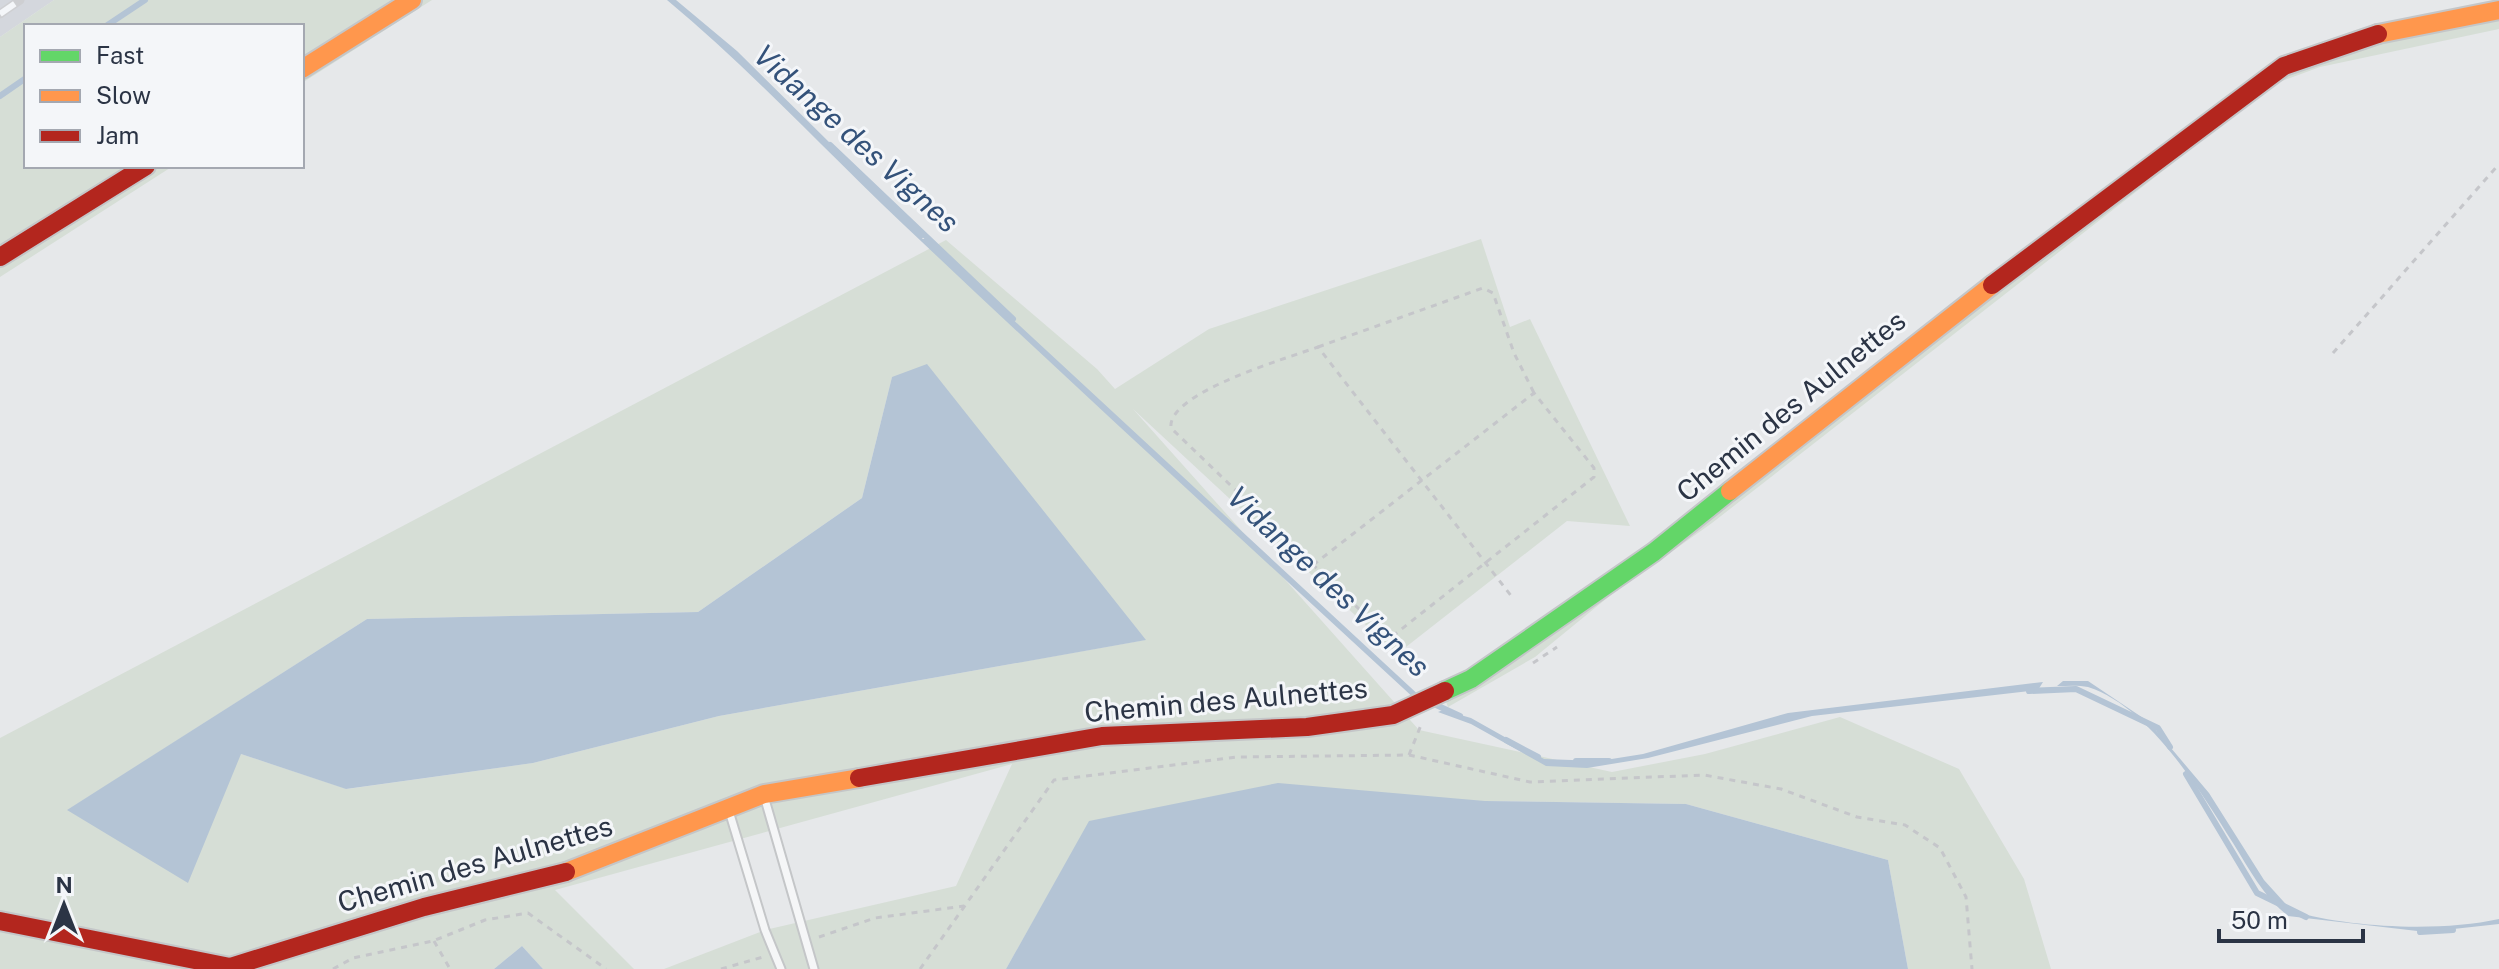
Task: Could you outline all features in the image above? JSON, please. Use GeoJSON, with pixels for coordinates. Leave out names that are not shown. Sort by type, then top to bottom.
{"type":"FeatureCollection","features":[{"type":"Feature","properties":{"kind":"street"},"geometry":{"type":"LineString","coordinates":[[304,68],[412,0]]}},
{"type":"Feature","properties":{"kind":"street","name":"Chemin des Aulnettes"},"geometry":{"type":"LineString","coordinates":[[0,921],[230,968],[424,907],[567,872],[764,794],[1102,736],[1307,727],[1393,715],[1471,679],[1654,552],[1923,337],[2284,66],[2372,35],[2499,10]]}},
{"type":"Feature","properties":{"kind":"street"},"geometry":{"type":"LineString","coordinates":[[0,257],[143,168]]}},
{"type":"Feature","properties":{"kind":"lane"},"geometry":{"type":"LineString","coordinates":[[764,794],[814,969]]}},
{"type":"Feature","properties":{"kind":"lane"},"geometry":{"type":"LineString","coordinates":[[729,809],[765,930],[781,969]]}},
{"type":"Feature","properties":{"kind":"path"},"geometry":{"type":"LineString","coordinates":[[2333,353],[2499,164]]}},
{"type":"Feature","properties":{"kind":"path"},"geometry":{"type":"LineString","coordinates":[[1483,288],[1493,293],[1514,353],[1534,393],[1594,468],[1594,477],[1394,635],[1385,634],[1171,428],[1170,418],[1175,409],[1214,386],[1483,288]]}},
{"type":"Feature","properties":{"kind":"path"},"geometry":{"type":"LineString","coordinates":[[1318,347],[1512,597]]}},
{"type":"Feature","properties":{"kind":"path"},"geometry":{"type":"LineString","coordinates":[[1313,565],[1534,393]]}},
{"type":"Feature","properties":{"kind":"path"},"geometry":{"type":"LineString","coordinates":[[1529,665],[1568,638]]}},
{"type":"Feature","properties":{"kind":"path"},"geometry":{"type":"LineString","coordinates":[[1409,755],[1429,701]]}},
{"type":"Feature","properties":{"kind":"path"},"geometry":{"type":"LineString","coordinates":[[920,969],[1054,780],[1237,757],[1409,755],[1530,782],[1704,775],[1781,789],[1857,817],[1905,825],[1940,848],[1966,897],[1972,969]]}},
{"type":"Feature","properties":{"kind":"path"},"geometry":{"type":"LineString","coordinates":[[806,942],[875,918],[964,906]]}},
{"type":"Feature","properties":{"kind":"path"},"geometry":{"type":"LineString","coordinates":[[333,969],[353,958],[433,941],[485,920],[528,913],[606,969]]}},
{"type":"Feature","properties":{"kind":"path"},"geometry":{"type":"LineString","coordinates":[[433,941],[450,969]]}},
{"type":"Feature","properties":{"kind":"shaded area"},"geometry":{"type":"Polygon","coordinates":[[[0,0],[54,0],[0,37],[0,0]]]}},
{"type":"Feature","properties":{"kind":"shaded area"},"geometry":{"type":"Polygon","coordinates":[[[54,0],[432,0],[304,82],[304,24],[24,24],[24,168],[170,168],[0,277],[0,37],[54,0]]]}},
{"type":"Feature","properties":{"kind":"shaded area"},"geometry":{"type":"Polygon","coordinates":[[[2499,17],[2499,29],[2320,67],[2274,84],[1712,523],[1612,594],[1535,657],[1448,707],[1444,696],[2289,66],[2333,53],[2499,17]]]}},
{"type":"Feature","properties":{"kind":"shaded area"},"geometry":{"type":"Polygon","coordinates":[[[1481,239],[1510,327],[1530,319],[1630,526],[1567,521],[1397,654],[1133,409],[1419,730],[1612,772],[1705,754],[1840,717],[1959,769],[2024,879],[2051,969],[1908,969],[1888,860],[1686,804],[1485,801],[1090,821],[1006,969],[664,969],[765,930],[956,886],[1012,764],[555,890],[634,969],[543,969],[522,946],[494,969],[0,969],[0,738],[946,240],[1097,369],[1115,389],[1209,329],[1481,239]],[[892,377],[862,498],[698,612],[367,619],[68,810],[241,754],[347,789],[533,763],[719,716],[1145,640],[892,377]]]}},
{"type":"Feature","properties":{"kind":"water"},"geometry":{"type":"Polygon","coordinates":[[[667,0],[676,0],[737,51],[924,236],[922,239],[926,239],[1423,699],[1416,700],[1168,472],[890,212],[733,58],[667,0]]]}},
{"type":"Feature","properties":{"kind":"water"},"geometry":{"type":"Polygon","coordinates":[[[927,364],[1146,640],[719,716],[533,763],[346,789],[241,754],[188,883],[67,810],[367,619],[698,612],[862,498],[892,377],[927,364]]]}},
{"type":"Feature","properties":{"kind":"water"},"geometry":{"type":"Polygon","coordinates":[[[2063,681],[2088,681],[2149,722],[2209,793],[2264,880],[2292,911],[2341,921],[2395,926],[2450,926],[2499,919],[2499,924],[2426,932],[2288,916],[2264,891],[2189,776],[2152,731],[2111,697],[2088,687],[2057,686],[2063,681]]]}},
{"type":"Feature","properties":{"kind":"water"},"geometry":{"type":"Polygon","coordinates":[[[2043,682],[2038,690],[1812,716],[1648,758],[1587,768],[1546,766],[1471,724],[1438,712],[1443,710],[1471,718],[1544,759],[1599,761],[1643,754],[1788,713],[2043,682]]]}},
{"type":"Feature","properties":{"kind":"water"},"geometry":{"type":"Polygon","coordinates":[[[1278,783],[1485,801],[1686,804],[1888,860],[1908,969],[1006,969],[1089,821],[1278,783]]]}},
{"type":"Feature","properties":{"kind":"water"},"geometry":{"type":"Polygon","coordinates":[[[522,946],[543,969],[494,969],[522,946]]]}},
{"type":"Feature","properties":{"kind":"waterway"},"geometry":{"type":"LineString","coordinates":[[109,24],[145,0]]}},
{"type":"Feature","properties":{"kind":"waterway"},"geometry":{"type":"LineString","coordinates":[[0,96],[24,79]]}},
{"type":"Feature","properties":{"kind":"waterway","name":"Vidange des Vignes"},"geometry":{"type":"LineString","coordinates":[[830,145],[1013,319]]}},
{"type":"Feature","properties":{"kind":"waterway","name":"Vidange des Vignes"},"geometry":{"type":"LineString","coordinates":[[2029,691],[2076,689],[2158,728],[2170,747]]}},
{"type":"Feature","properties":{"kind":"waterway","name":"Vidange des Vignes"},"geometry":{"type":"LineString","coordinates":[[1434,704],[1460,716]]}},
{"type":"Feature","properties":{"kind":"waterway","name":"Vidange des Vignes"},"geometry":{"type":"LineString","coordinates":[[1506,740],[1538,757]]}},
{"type":"Feature","properties":{"kind":"waterway","name":"Vidange des Vignes"},"geometry":{"type":"LineString","coordinates":[[1576,761],[1609,761]]}},
{"type":"Feature","properties":{"kind":"waterway","name":"Vidange des Vignes"},"geometry":{"type":"LineString","coordinates":[[2186,774],[2257,893],[2306,917]]}},
{"type":"Feature","properties":{"kind":"waterway","name":"Vidange des Vignes"},"geometry":{"type":"LineString","coordinates":[[2420,932],[2453,930]]}},
{"type":"Feature","properties":{"kind":"railway"},"geometry":{"type":"LineString","coordinates":[[0,14],[20,0]]}},
{"type":"Feature","properties":{"kind":"traffic: fast"},"geometry":{"type":"LineString","coordinates":[[1445,691],[1471,679],[1654,552],[1730,491]]}},
{"type":"Feature","properties":{"kind":"traffic: slow"},"geometry":{"type":"LineString","coordinates":[[304,68],[412,0]]}},
{"type":"Feature","properties":{"kind":"traffic: slow"},"geometry":{"type":"LineString","coordinates":[[2378,34],[2499,10]]}},
{"type":"Feature","properties":{"kind":"traffic: slow"},"geometry":{"type":"LineString","coordinates":[[1730,491],[1992,285]]}},
{"type":"Feature","properties":{"kind":"traffic: slow"},"geometry":{"type":"LineString","coordinates":[[566,872],[764,794],[859,778]]}},
{"type":"Feature","properties":{"kind":"traffic: jam"},"geometry":{"type":"LineString","coordinates":[[1992,285],[2284,66],[2378,34]]}},
{"type":"Feature","properties":{"kind":"traffic: jam"},"geometry":{"type":"LineString","coordinates":[[0,257],[143,168]]}},
{"type":"Feature","properties":{"kind":"traffic: jam"},"geometry":{"type":"LineString","coordinates":[[859,778],[1102,736],[1307,727],[1393,715],[1445,691]]}},
{"type":"Feature","properties":{"kind":"traffic: jam"},"geometry":{"type":"LineString","coordinates":[[0,921],[230,967],[424,907],[566,872]]}}]}
